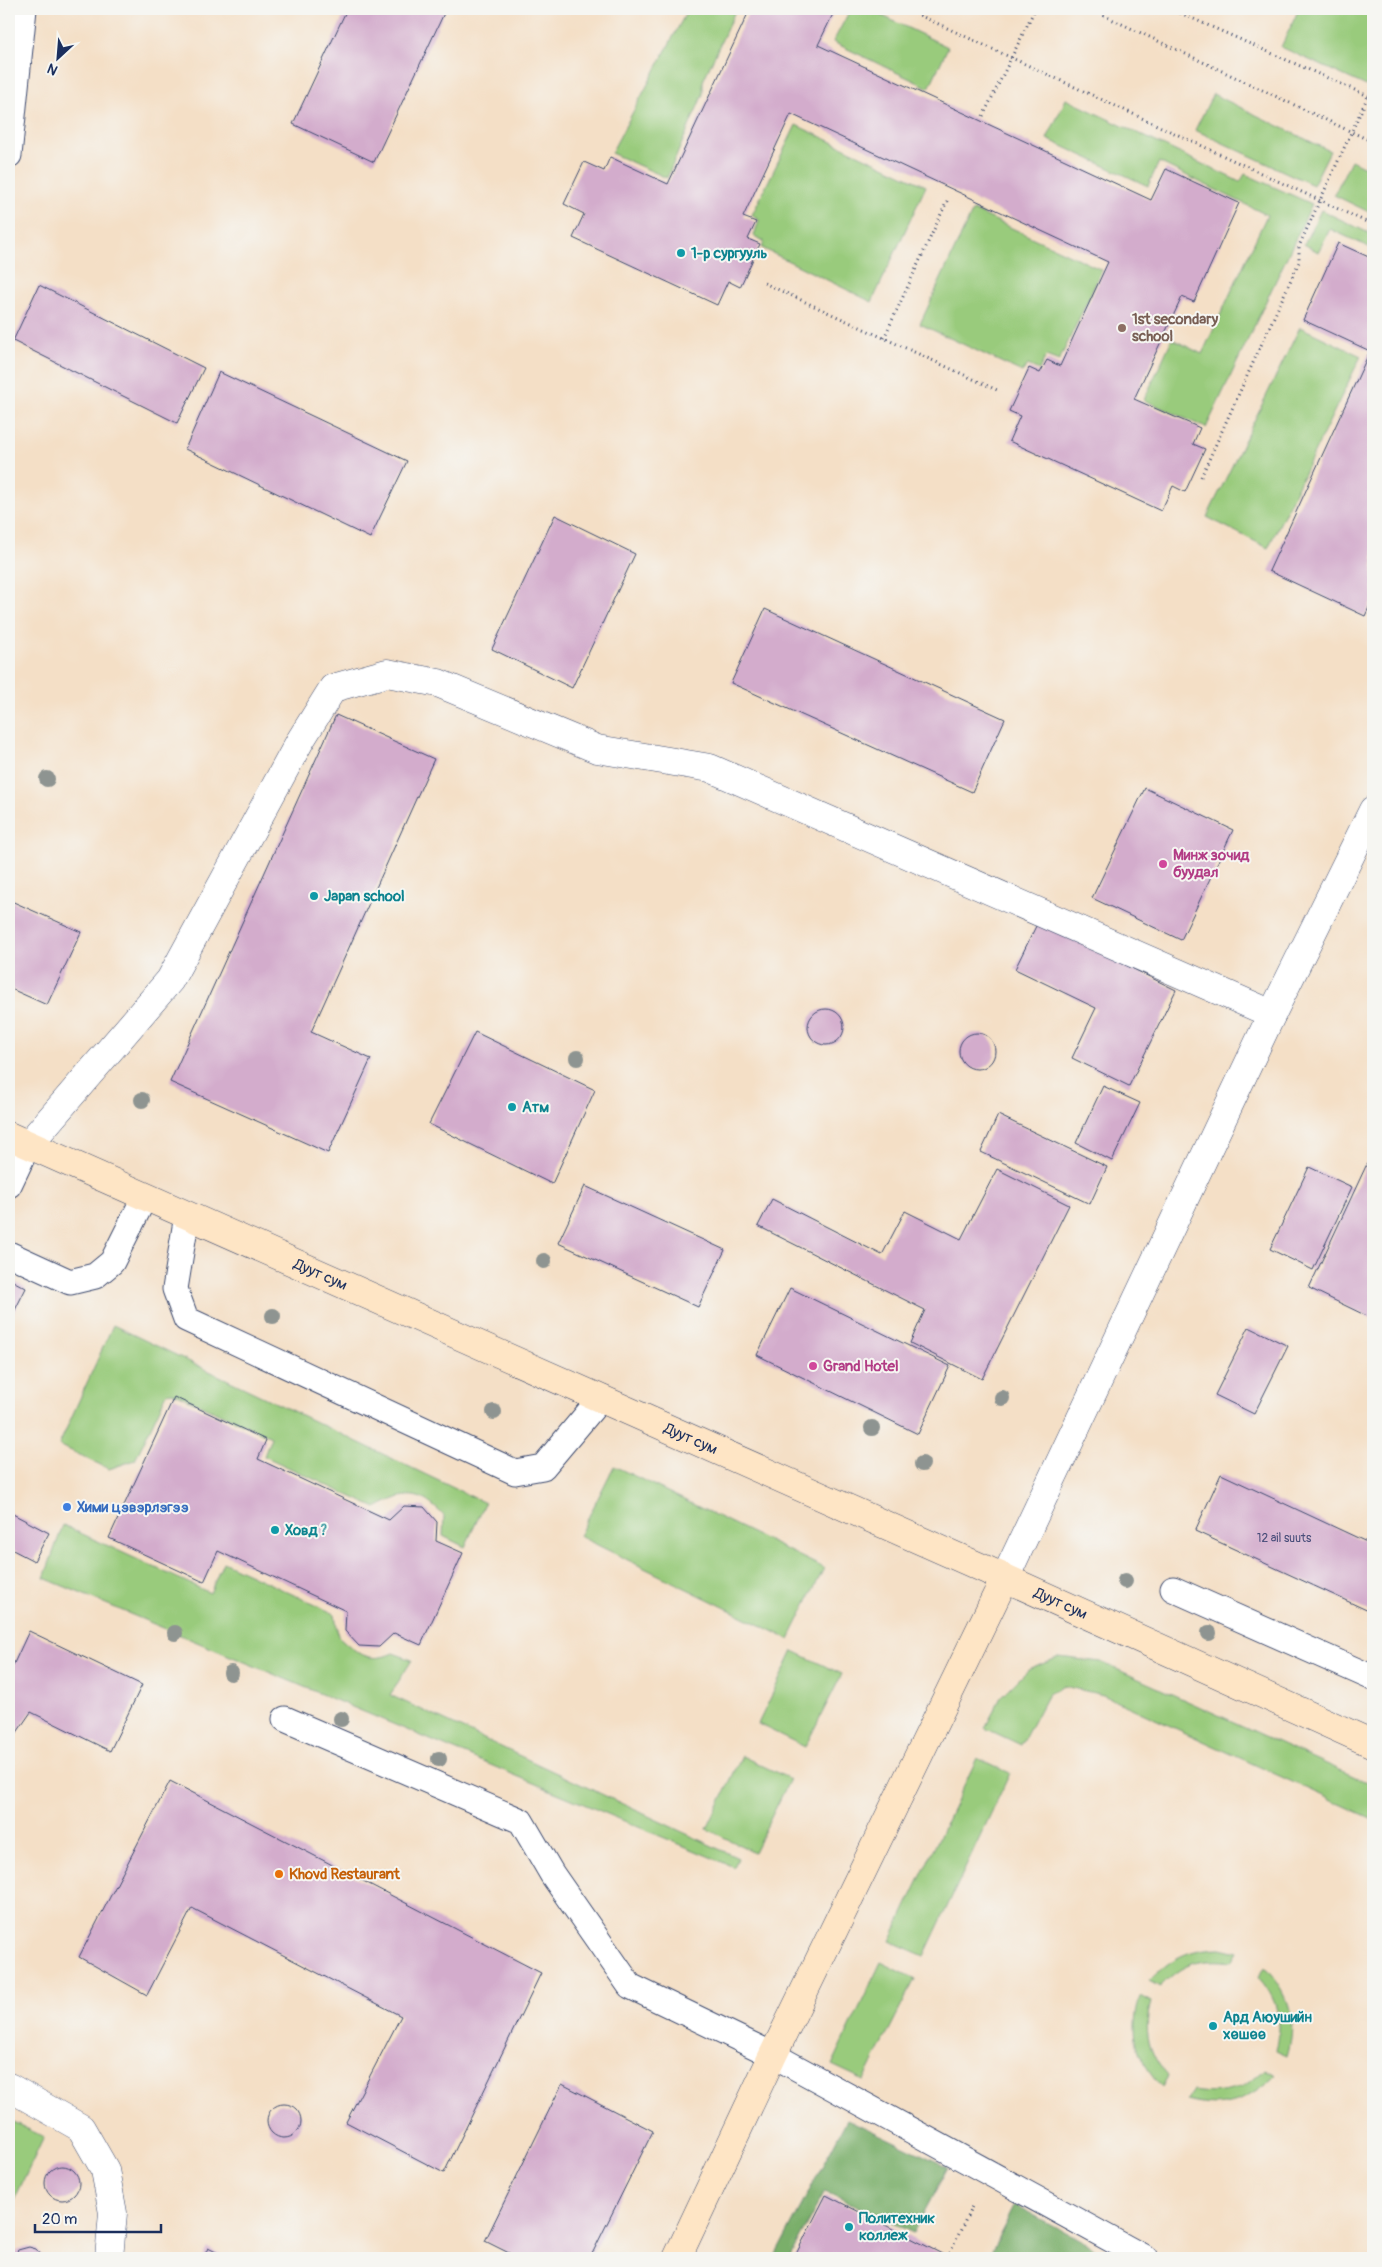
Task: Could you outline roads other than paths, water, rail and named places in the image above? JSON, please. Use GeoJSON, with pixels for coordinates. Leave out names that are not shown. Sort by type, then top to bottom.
{"type":"FeatureCollection","features":[{"type":"Feature","properties":{"kind":"main road","name":"Дуут сум"},"geometry":{"type":"LineString","coordinates":[[18,1140],[1005,1578],[1373,1744]]}},
{"type":"Feature","properties":{"kind":"main road"},"geometry":{"type":"LineString","coordinates":[[677,2258],[773,2055],[1005,1578]]}},
{"type":"Feature","properties":{"kind":"street"},"geometry":{"type":"LineString","coordinates":[[18,1140],[170,980],[300,741],[333,688],[387,673],[438,684],[598,749],[710,768],[1272,1014]]}},
{"type":"Feature","properties":{"kind":"street"},"geometry":{"type":"LineString","coordinates":[[1005,1578],[1272,1014],[1373,810]]}},
{"type":"Feature","properties":{"kind":"street"},"geometry":{"type":"LineString","coordinates":[[9,2087],[81,2128],[104,2170],[113,2213],[109,2258]]}},
{"type":"Feature","properties":{"kind":"lane"},"geometry":{"type":"LineString","coordinates":[[9,155],[24,9]]}},
{"type":"Feature","properties":{"kind":"lane"},"geometry":{"type":"LineString","coordinates":[[9,1185],[18,1140]]}},
{"type":"Feature","properties":{"kind":"lane"},"geometry":{"type":"LineString","coordinates":[[9,1254],[70,1282],[96,1276],[112,1262],[145,1196]]}},
{"type":"Feature","properties":{"kind":"lane"},"geometry":{"type":"LineString","coordinates":[[187,1215],[175,1289],[186,1320],[514,1472],[543,1466],[601,1398]]}},
{"type":"Feature","properties":{"kind":"lane"},"geometry":{"type":"LineString","coordinates":[[1173,1589],[1373,1678]]}},
{"type":"Feature","properties":{"kind":"lane"},"geometry":{"type":"LineString","coordinates":[[285,1719],[521,1821],[552,1874],[630,1986],[773,2055],[988,2172],[1138,2257]]}},
{"type":"Feature","properties":{"kind":"place","name":"1-р сургууль"},"geometry":{"type":"Point","coordinates":[681,253]}},
{"type":"Feature","properties":{"kind":"place","name":"1st secondary school"},"geometry":{"type":"Point","coordinates":[1122,328]}},
{"type":"Feature","properties":{"kind":"place","name":"Минж зочид буудал"},"geometry":{"type":"Point","coordinates":[1163,864]}},
{"type":"Feature","properties":{"kind":"place","name":"Japan school"},"geometry":{"type":"Point","coordinates":[314,896]}},
{"type":"Feature","properties":{"kind":"place","name":"Атм"},"geometry":{"type":"Point","coordinates":[512,1107]}},
{"type":"Feature","properties":{"kind":"place","name":"Grand Hotel"},"geometry":{"type":"Point","coordinates":[813,1366]}},
{"type":"Feature","properties":{"kind":"place","name":"Хими цэвэрлэгээ"},"geometry":{"type":"Point","coordinates":[67,1507]}},
{"type":"Feature","properties":{"kind":"place","name":"Ховд ?"},"geometry":{"type":"Point","coordinates":[275,1530]}},
{"type":"Feature","properties":{"kind":"place","name":"Khovd Restaurant"},"geometry":{"type":"Point","coordinates":[279,1874]}},
{"type":"Feature","properties":{"kind":"place","name":"Ард Аюушийн хөшөө"},"geometry":{"type":"Point","coordinates":[1213,2026]}},
{"type":"Feature","properties":{"kind":"place","name":"Политехник коллеж"},"geometry":{"type":"Point","coordinates":[849,2227]}}]}
